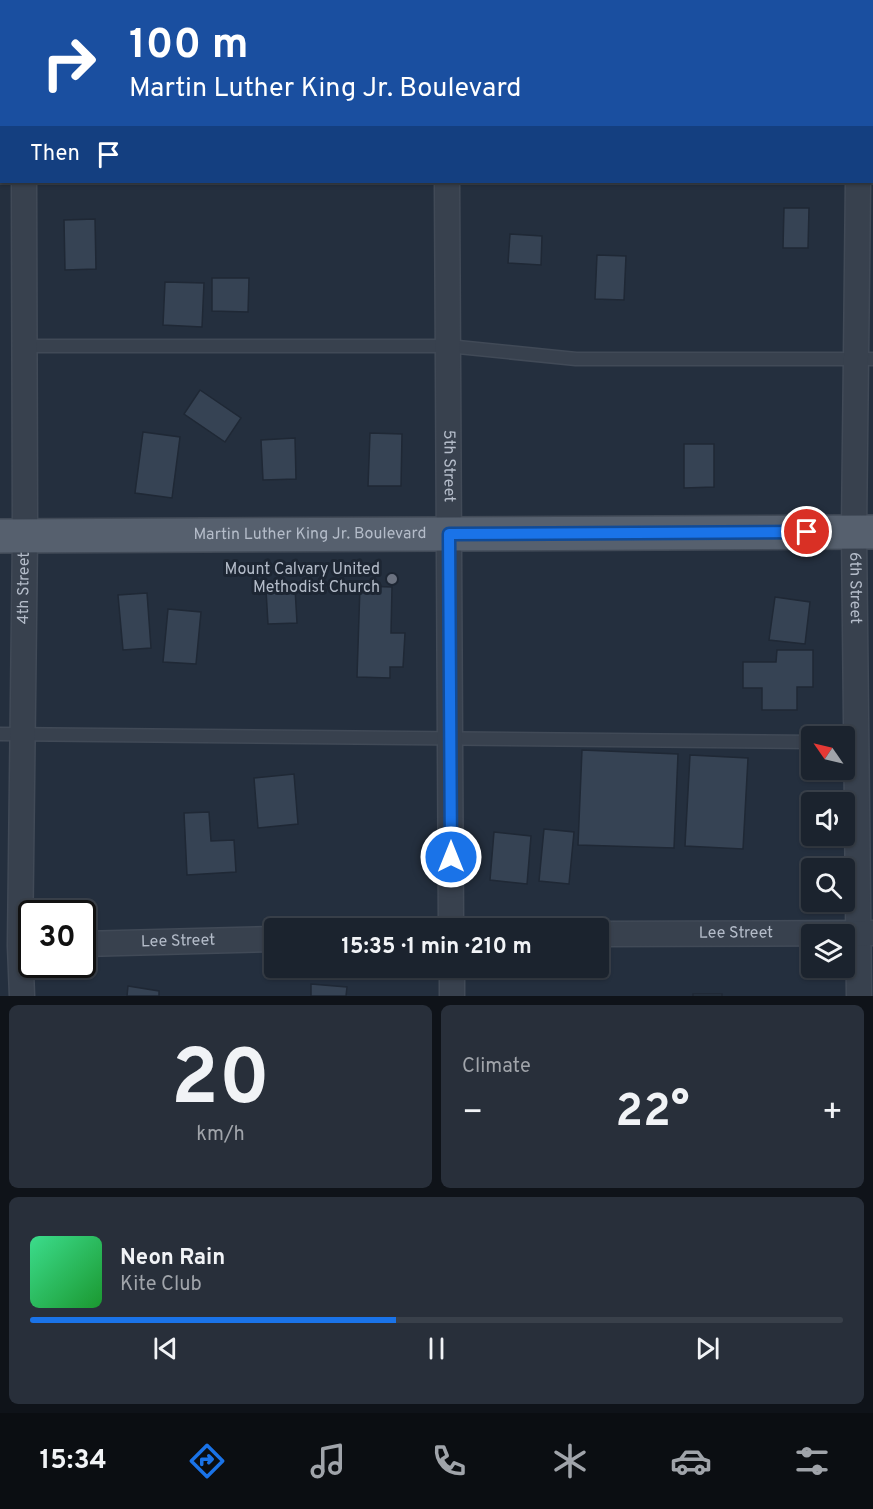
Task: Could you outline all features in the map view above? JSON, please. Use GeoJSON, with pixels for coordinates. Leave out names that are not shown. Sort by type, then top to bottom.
{"type":"FeatureCollection","features":[{"type":"Feature","properties":{"kind":"main road","name":"Martin Luther King Jr. Boulevard"},"geometry":{"type":"LineString","coordinates":[[12,536],[864,532]]}},
{"type":"Feature","properties":{"kind":"street","name":"4th Street"},"geometry":{"type":"LineString","coordinates":[[22,996],[17,946],[11,734],[12,536],[24,346],[24,183]]}},
{"type":"Feature","properties":{"kind":"street","name":"5th Street"},"geometry":{"type":"LineString","coordinates":[[447,183],[451,918]]}},
{"type":"Feature","properties":{"kind":"street","name":"6th Street"},"geometry":{"type":"LineString","coordinates":[[852,726],[864,532],[865,359],[858,183]]}},
{"type":"Feature","properties":{"kind":"street","name":"6th Street"},"geometry":{"type":"LineString","coordinates":[[854,780],[866,933],[859,996]]}},
{"type":"Feature","properties":{"kind":"street","name":"Lee Street"},"geometry":{"type":"LineString","coordinates":[[609,934],[866,933]]}},
{"type":"Feature","properties":{"kind":"street","name":"Lee Street"},"geometry":{"type":"LineString","coordinates":[[96,944],[264,939]]}},
{"type":"Feature","properties":{"kind":"street"},"geometry":{"type":"LineString","coordinates":[[452,978],[452,996]]}},
{"type":"Feature","properties":{"kind":"lane"},"geometry":{"type":"LineString","coordinates":[[24,346],[448,346],[576,359],[865,359]]}},
{"type":"Feature","properties":{"kind":"lane"},"geometry":{"type":"LineString","coordinates":[[11,734],[801,742]]}},
{"type":"Feature","properties":{"kind":"building"},"geometry":{"type":"Polygon","coordinates":[[[784,208],[809,208],[808,248],[783,248],[784,208]]]}},
{"type":"Feature","properties":{"kind":"building"},"geometry":{"type":"Polygon","coordinates":[[[95,219],[96,269],[65,270],[64,220],[95,219]]]}},
{"type":"Feature","properties":{"kind":"building"},"geometry":{"type":"Polygon","coordinates":[[[510,234],[542,236],[541,265],[508,263],[510,234]]]}},
{"type":"Feature","properties":{"kind":"building"},"geometry":{"type":"Polygon","coordinates":[[[597,255],[626,256],[624,300],[595,299],[597,255]]]}},
{"type":"Feature","properties":{"kind":"building"},"geometry":{"type":"Polygon","coordinates":[[[212,278],[249,278],[248,312],[212,311],[212,278]]]}},
{"type":"Feature","properties":{"kind":"building"},"geometry":{"type":"Polygon","coordinates":[[[165,282],[204,283],[202,327],[163,325],[165,282]]]}},
{"type":"Feature","properties":{"kind":"building"},"geometry":{"type":"Polygon","coordinates":[[[200,390],[241,418],[225,442],[184,414],[200,390]]]}},
{"type":"Feature","properties":{"kind":"building"},"geometry":{"type":"Polygon","coordinates":[[[143,432],[180,437],[172,498],[135,493],[143,432]]]}},
{"type":"Feature","properties":{"kind":"building"},"geometry":{"type":"Polygon","coordinates":[[[370,433],[402,434],[401,486],[368,486],[370,433]]]}},
{"type":"Feature","properties":{"kind":"building"},"geometry":{"type":"Polygon","coordinates":[[[295,438],[296,479],[263,480],[261,440],[295,438]]]}},
{"type":"Feature","properties":{"kind":"building"},"geometry":{"type":"Polygon","coordinates":[[[684,444],[714,444],[714,487],[684,488],[684,444]]]}},
{"type":"Feature","properties":{"kind":"building"},"geometry":{"type":"Polygon","coordinates":[[[360,586],[392,587],[391,633],[405,633],[403,667],[390,667],[390,678],[357,677],[360,586]]]}},
{"type":"Feature","properties":{"kind":"building"},"geometry":{"type":"Polygon","coordinates":[[[295,588],[297,623],[268,624],[266,590],[295,588]]]}},
{"type":"Feature","properties":{"kind":"building"},"geometry":{"type":"Polygon","coordinates":[[[147,593],[151,648],[123,650],[118,595],[147,593]]]}},
{"type":"Feature","properties":{"kind":"building"},"geometry":{"type":"Polygon","coordinates":[[[775,597],[810,602],[805,644],[769,640],[775,597]]]}},
{"type":"Feature","properties":{"kind":"building"},"geometry":{"type":"Polygon","coordinates":[[[168,609],[201,612],[196,664],[163,662],[168,609]]]}},
{"type":"Feature","properties":{"kind":"building"},"geometry":{"type":"Polygon","coordinates":[[[777,650],[813,650],[813,687],[797,687],[797,710],[762,710],[762,688],[743,688],[743,662],[776,662],[777,650]]]}},
{"type":"Feature","properties":{"kind":"building"},"geometry":{"type":"Polygon","coordinates":[[[582,750],[678,754],[674,848],[578,845],[582,750]]]}},
{"type":"Feature","properties":{"kind":"building"},"geometry":{"type":"Polygon","coordinates":[[[690,755],[748,758],[743,849],[685,846],[690,755]]]}},
{"type":"Feature","properties":{"kind":"building"},"geometry":{"type":"Polygon","coordinates":[[[294,774],[298,824],[258,828],[254,778],[294,774]]]}},
{"type":"Feature","properties":{"kind":"building"},"geometry":{"type":"Polygon","coordinates":[[[209,812],[211,841],[234,840],[236,872],[187,875],[184,813],[209,812]]]}},
{"type":"Feature","properties":{"kind":"building"},"geometry":{"type":"Polygon","coordinates":[[[544,829],[574,832],[569,884],[539,881],[544,829]]]}},
{"type":"Feature","properties":{"kind":"building"},"geometry":{"type":"Polygon","coordinates":[[[494,832],[531,836],[527,884],[490,880],[494,832]]]}},
{"type":"Feature","properties":{"kind":"building"},"geometry":{"type":"Polygon","coordinates":[[[311,984],[347,987],[346,996],[311,996],[311,984]]]}},
{"type":"Feature","properties":{"kind":"building"},"geometry":{"type":"Polygon","coordinates":[[[128,986],[159,991],[159,996],[127,996],[128,986]]]}},
{"type":"Feature","properties":{"kind":"building"},"geometry":{"type":"Polygon","coordinates":[[[693,994],[722,994],[722,996],[693,996],[693,994]]]}},
{"type":"Feature","properties":{"kind":"place","name":"Mount Calvary United Methodist Church"},"geometry":{"type":"Point","coordinates":[392,579]}},
{"type":"Feature","properties":{"kind":"route"},"geometry":{"type":"LineString","coordinates":[[451,857],[449,534],[807,532]]}}]}
